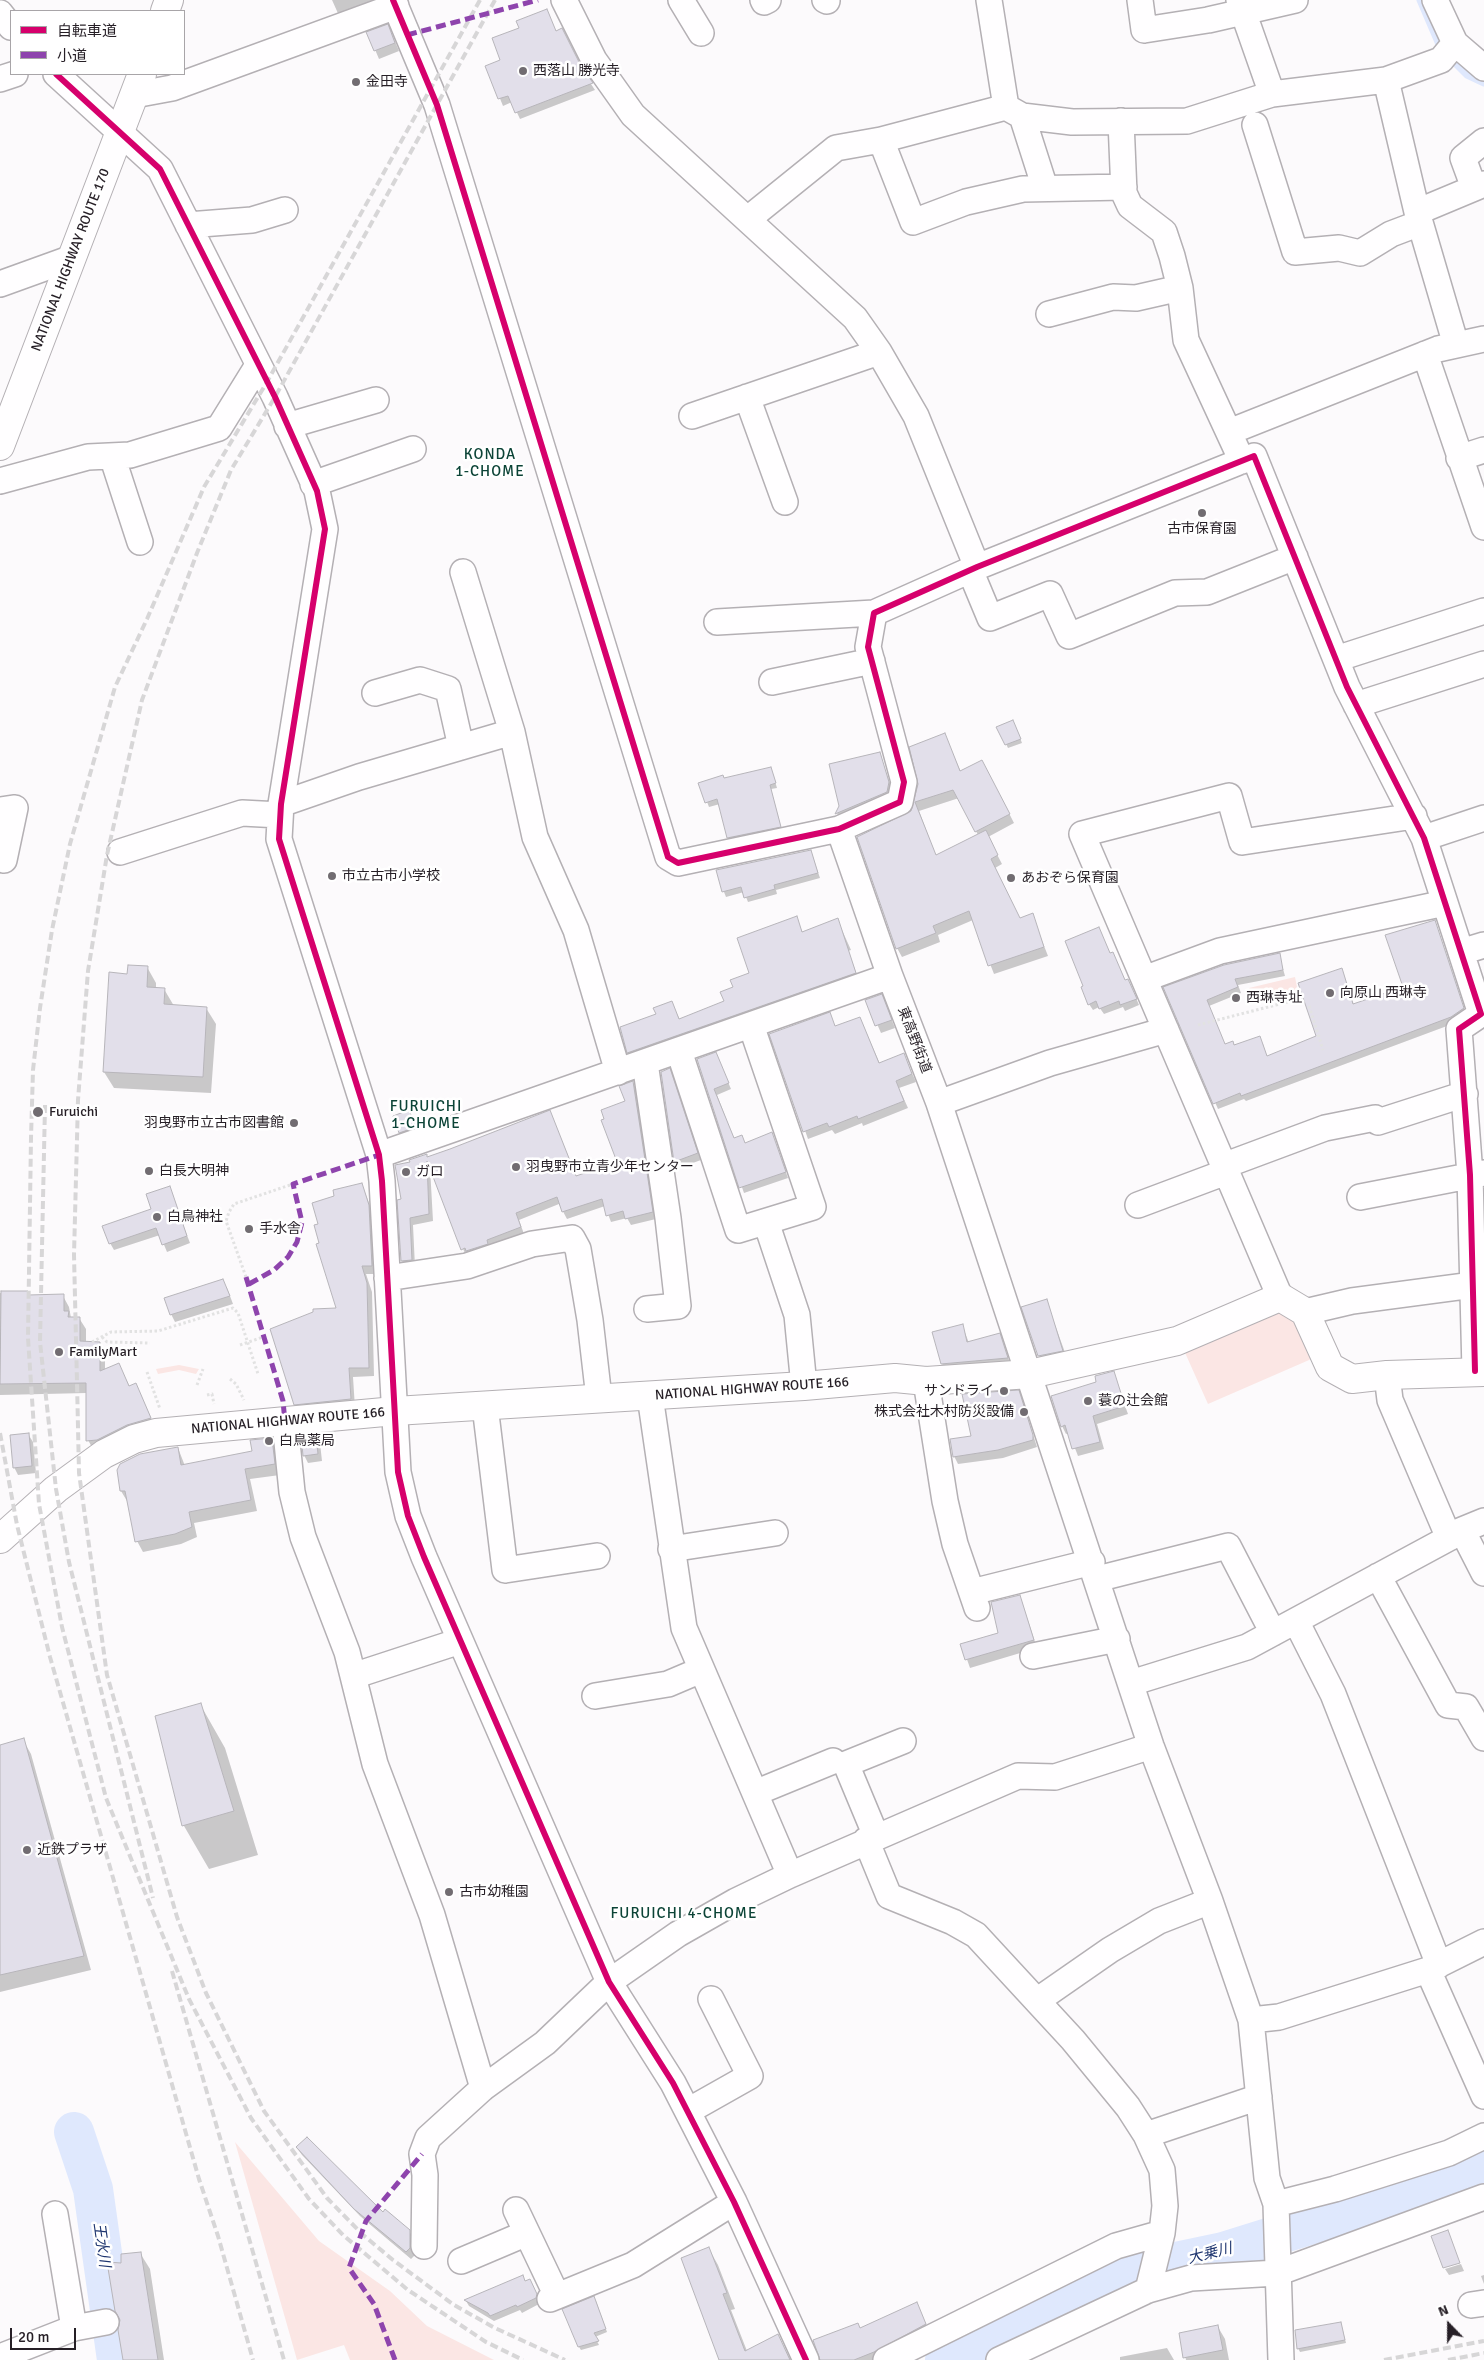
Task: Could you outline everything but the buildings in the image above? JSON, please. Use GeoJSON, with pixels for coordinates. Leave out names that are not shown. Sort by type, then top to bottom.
{"type":"FeatureCollection","features":[{"type":"Feature","properties":{"kind":"highway","name":"NATIONAL HIGHWAY ROUTE 170"},"geometry":{"type":"LineString","coordinates":[[0,446],[138,85]]}},
{"type":"Feature","properties":{"kind":"highway","name":"NATIONAL HIGHWAY ROUTE 166"},"geometry":{"type":"LineString","coordinates":[[0,1539],[56,1489],[104,1454],[134,1439],[178,1430],[395,1411],[804,1386],[896,1378],[926,1381],[1030,1374],[1177,1341],[1280,1297]]}},
{"type":"Feature","properties":{"kind":"highway"},"geometry":{"type":"LineString","coordinates":[[1280,1297],[1305,1312],[1330,1367],[1352,1379],[1388,1375],[1479,1371]]}},
{"type":"Feature","properties":{"kind":"street"},"geometry":{"type":"LineString","coordinates":[[564,0],[594,60],[633,115],[855,318],[878,352],[916,416],[990,618],[1050,594],[1069,636],[1175,593],[1207,592],[1295,557]]}},
{"type":"Feature","properties":{"kind":"street"},"geometry":{"type":"LineString","coordinates":[[681,0],[701,34]]}},
{"type":"Feature","properties":{"kind":"street"},"geometry":{"type":"LineString","coordinates":[[763,0],[764,2],[768,0]]}},
{"type":"Feature","properties":{"kind":"street"},"geometry":{"type":"LineString","coordinates":[[989,0],[1014,111],[1045,188]]}},
{"type":"Feature","properties":{"kind":"street"},"geometry":{"type":"LineString","coordinates":[[1140,0],[1144,30],[1208,20],[1241,6],[1295,0]]}},
{"type":"Feature","properties":{"kind":"street"},"geometry":{"type":"LineString","coordinates":[[1435,0],[1455,43],[1484,68]]}},
{"type":"Feature","properties":{"kind":"street"},"geometry":{"type":"LineString","coordinates":[[138,85],[172,88],[394,3],[437,105],[668,857],[678,863],[838,829],[900,802],[904,782],[868,647],[874,613]]}},
{"type":"Feature","properties":{"kind":"street"},"geometry":{"type":"LineString","coordinates":[[1241,6],[1272,94]]}},
{"type":"Feature","properties":{"kind":"street"},"geometry":{"type":"LineString","coordinates":[[0,13],[10,26]]}},
{"type":"Feature","properties":{"kind":"street"},"geometry":{"type":"LineString","coordinates":[[748,219],[836,148],[1014,111],[1072,122],[1187,121],[1272,94],[1386,80],[1441,60],[1455,43]]}},
{"type":"Feature","properties":{"kind":"street"},"geometry":{"type":"LineString","coordinates":[[0,79],[12,75]]}},
{"type":"Feature","properties":{"kind":"street"},"geometry":{"type":"LineString","coordinates":[[57,75],[160,168],[288,426],[313,484],[325,529],[281,810],[279,839],[379,1155],[398,1472],[408,1516],[460,1641],[609,1982],[673,2082],[734,2202],[806,2360]]}},
{"type":"Feature","properties":{"kind":"street"},"geometry":{"type":"LineString","coordinates":[[1386,80],[1419,217],[1456,345]]}},
{"type":"Feature","properties":{"kind":"street"},"geometry":{"type":"LineString","coordinates":[[1122,121],[1124,187],[1130,206],[1164,232],[1180,288],[1186,340],[1242,460]]}},
{"type":"Feature","properties":{"kind":"street"},"geometry":{"type":"LineString","coordinates":[[1255,125],[1295,252],[1339,248],[1360,253],[1419,217],[1479,186],[1463,158],[1484,141]]}},
{"type":"Feature","properties":{"kind":"street"},"geometry":{"type":"LineString","coordinates":[[881,140],[913,222],[966,202],[1023,188],[1124,187]]}},
{"type":"Feature","properties":{"kind":"street"},"geometry":{"type":"LineString","coordinates":[[188,225],[252,220],[285,210]]}},
{"type":"Feature","properties":{"kind":"street"},"geometry":{"type":"LineString","coordinates":[[0,284],[72,258]]}},
{"type":"Feature","properties":{"kind":"street"},"geometry":{"type":"LineString","coordinates":[[1049,314],[1113,297],[1136,298],[1180,288]]}},
{"type":"Feature","properties":{"kind":"street"},"geometry":{"type":"LineString","coordinates":[[1229,432],[1425,354],[1484,339]]}},
{"type":"Feature","properties":{"kind":"street"},"geometry":{"type":"LineString","coordinates":[[692,416],[878,352]]}},
{"type":"Feature","properties":{"kind":"street"},"geometry":{"type":"LineString","coordinates":[[1425,354],[1458,458],[1484,527]]}},
{"type":"Feature","properties":{"kind":"street"},"geometry":{"type":"LineString","coordinates":[[0,481],[88,457],[130,455],[220,428],[258,365]]}},
{"type":"Feature","properties":{"kind":"street"},"geometry":{"type":"LineString","coordinates":[[747,397],[785,502]]}},
{"type":"Feature","properties":{"kind":"street"},"geometry":{"type":"LineString","coordinates":[[288,426],[376,400]]}},
{"type":"Feature","properties":{"kind":"street"},"geometry":{"type":"LineString","coordinates":[[313,484],[413,449]]}},
{"type":"Feature","properties":{"kind":"street"},"geometry":{"type":"LineString","coordinates":[[1458,458],[1484,450]]}},
{"type":"Feature","properties":{"kind":"street"},"geometry":{"type":"LineString","coordinates":[[112,456],[140,542]]}},
{"type":"Feature","properties":{"kind":"street"},"geometry":{"type":"LineString","coordinates":[[717,622],[874,613],[973,568],[1254,456],[1356,705],[1419,827],[1445,903],[1472,949],[1483,1013],[1459,1029],[1465,1094],[1477,1174],[1473,1285],[1479,1371]]}},
{"type":"Feature","properties":{"kind":"street"},"geometry":{"type":"LineString","coordinates":[[463,572],[512,732],[535,837],[576,930],[618,1072]]}},
{"type":"Feature","properties":{"kind":"street"},"geometry":{"type":"LineString","coordinates":[[1336,659],[1484,611]]}},
{"type":"Feature","properties":{"kind":"street"},"geometry":{"type":"LineString","coordinates":[[772,682],[872,661]]}},
{"type":"Feature","properties":{"kind":"street"},"geometry":{"type":"LineString","coordinates":[[1356,705],[1484,664]]}},
{"type":"Feature","properties":{"kind":"street"},"geometry":{"type":"LineString","coordinates":[[376,692],[420,680],[448,689],[461,747]]}},
{"type":"Feature","properties":{"kind":"street"},"geometry":{"type":"LineString","coordinates":[[120,852],[242,813],[281,810],[359,777],[512,732]]}},
{"type":"Feature","properties":{"kind":"street"},"geometry":{"type":"LineString","coordinates":[[1280,1297],[1082,834],[1229,796],[1242,842],[1419,827],[1484,818]]}},
{"type":"Feature","properties":{"kind":"street"},"geometry":{"type":"LineString","coordinates":[[0,810],[15,808],[4,860]]}},
{"type":"Feature","properties":{"kind":"street","name":"東高野街道"},"geometry":{"type":"LineString","coordinates":[[838,829],[890,976],[939,1103],[1030,1374],[1151,1746],[1210,1901],[1251,2020],[1267,2178],[1276,2210],[1281,2360]]}},
{"type":"Feature","properties":{"kind":"street"},"geometry":{"type":"LineString","coordinates":[[1144,979],[1220,951],[1445,903]]}},
{"type":"Feature","properties":{"kind":"street"},"geometry":{"type":"LineString","coordinates":[[379,1155],[890,976]]}},
{"type":"Feature","properties":{"kind":"street"},"geometry":{"type":"LineString","coordinates":[[679,1051],[738,1230],[813,1207],[751,1025]]}},
{"type":"Feature","properties":{"kind":"street"},"geometry":{"type":"LineString","coordinates":[[939,1103],[1050,1063],[1166,1030]]}},
{"type":"Feature","properties":{"kind":"street"},"geometry":{"type":"LineString","coordinates":[[645,1063],[668,1218],[678,1306],[647,1309]]}},
{"type":"Feature","properties":{"kind":"street"},"geometry":{"type":"LineString","coordinates":[[1138,1205],[1325,1128],[1375,1118],[1378,1122],[1465,1094]]}},
{"type":"Feature","properties":{"kind":"street"},"geometry":{"type":"LineString","coordinates":[[1360,1197],[1477,1174]]}},
{"type":"Feature","properties":{"kind":"street"},"geometry":{"type":"LineString","coordinates":[[766,1222],[797,1315],[804,1386]]}},
{"type":"Feature","properties":{"kind":"street"},"geometry":{"type":"LineString","coordinates":[[387,1278],[467,1266],[532,1244],[572,1238],[578,1249],[590,1320],[599,1398]]}},
{"type":"Feature","properties":{"kind":"street"},"geometry":{"type":"LineString","coordinates":[[1305,1312],[1352,1301],[1473,1285]]}},
{"type":"Feature","properties":{"kind":"street"},"geometry":{"type":"LineString","coordinates":[[1388,1375],[1390,1400],[1465,1530],[1484,1573]]}},
{"type":"Feature","properties":{"kind":"street"},"geometry":{"type":"LineString","coordinates":[[926,1381],[944,1501],[955,1544],[974,1600],[1094,1571],[1228,1546],[1273,1633]]}},
{"type":"Feature","properties":{"kind":"street"},"geometry":{"type":"LineString","coordinates":[[650,1396],[684,1628],[790,1875]]}},
{"type":"Feature","properties":{"kind":"street"},"geometry":{"type":"LineString","coordinates":[[485,1406],[505,1570],[597,1556]]}},
{"type":"Feature","properties":{"kind":"street"},"geometry":{"type":"LineString","coordinates":[[285,1422],[292,1492],[303,1537],[347,1652],[376,1764],[432,1915],[483,2088]]}},
{"type":"Feature","properties":{"kind":"street"},"geometry":{"type":"LineString","coordinates":[[1131,1683],[1247,1647],[1465,1530]]}},
{"type":"Feature","properties":{"kind":"street"},"geometry":{"type":"LineString","coordinates":[[671,1549],[775,1533]]}},
{"type":"Feature","properties":{"kind":"street"},"geometry":{"type":"LineString","coordinates":[[1378,1576],[1448,1705],[1466,1707],[1484,1738]]}},
{"type":"Feature","properties":{"kind":"street"},"geometry":{"type":"LineString","coordinates":[[1296,1621],[1333,1694],[1433,1968],[1484,2096]]}},
{"type":"Feature","properties":{"kind":"street"},"geometry":{"type":"LineString","coordinates":[[1033,1656],[1117,1639]]}},
{"type":"Feature","properties":{"kind":"street"},"geometry":{"type":"LineString","coordinates":[[353,1676],[460,1641]]}},
{"type":"Feature","properties":{"kind":"street"},"geometry":{"type":"LineString","coordinates":[[595,1696],[668,1684],[701,1670]]}},
{"type":"Feature","properties":{"kind":"street"},"geometry":{"type":"LineString","coordinates":[[903,1741],[846,1764],[889,1896],[953,1922],[976,1934],[1038,2000],[1128,2107],[1146,2135],[1162,2170],[1165,2206],[1161,2236],[1149,2286]]}},
{"type":"Feature","properties":{"kind":"street"},"geometry":{"type":"LineString","coordinates":[[424,2246],[425,2175],[422,2154],[428,2138],[483,2088],[545,2043],[609,1982],[678,1934],[736,1901],[790,1875],[871,1838],[1018,1776],[1055,1776],[1151,1746]]}},
{"type":"Feature","properties":{"kind":"street"},"geometry":{"type":"LineString","coordinates":[[755,1793],[833,1760]]}},
{"type":"Feature","properties":{"kind":"street"},"geometry":{"type":"LineString","coordinates":[[1038,2000],[1110,1950],[1159,1921],[1210,1901]]}},
{"type":"Feature","properties":{"kind":"street"},"geometry":{"type":"LineString","coordinates":[[1251,2020],[1279,2017],[1433,1968],[1484,1942]]}},
{"type":"Feature","properties":{"kind":"street"},"geometry":{"type":"LineString","coordinates":[[688,2111],[750,2076],[711,1999]]}},
{"type":"Feature","properties":{"kind":"street"},"geometry":{"type":"LineString","coordinates":[[1146,2135],[1259,2098]]}},
{"type":"Feature","properties":{"kind":"street"},"geometry":{"type":"LineString","coordinates":[[1276,2210],[1449,2153],[1484,2136]]}},
{"type":"Feature","properties":{"kind":"street"},"geometry":{"type":"LineString","coordinates":[[998,2360],[1149,2286],[1277,2266],[1484,2197]]}},
{"type":"Feature","properties":{"kind":"street"},"geometry":{"type":"LineString","coordinates":[[516,2210],[554,2298],[633,2265],[734,2202]]}},
{"type":"Feature","properties":{"kind":"street"},"geometry":{"type":"LineString","coordinates":[[54,2214],[74,2328]]}},
{"type":"Feature","properties":{"kind":"street"},"geometry":{"type":"LineString","coordinates":[[461,2261],[527,2233]]}},
{"type":"Feature","properties":{"kind":"street"},"geometry":{"type":"LineString","coordinates":[[886,2360],[1116,2246],[1161,2236]]}},
{"type":"Feature","properties":{"kind":"street"},"geometry":{"type":"LineString","coordinates":[[0,2357],[74,2328],[106,2322]]}},
{"type":"Feature","properties":{"kind":"path"},"geometry":{"type":"LineString","coordinates":[[1198,1025],[1304,998]]}},
{"type":"Feature","properties":{"kind":"path"},"geometry":{"type":"LineString","coordinates":[[1309,1006],[1323,1050]]}},
{"type":"Feature","properties":{"kind":"path"},"geometry":{"type":"LineString","coordinates":[[246,1277],[226,1221],[229,1212],[234,1204],[293,1184]]}},
{"type":"Feature","properties":{"kind":"path"},"geometry":{"type":"LineString","coordinates":[[92,1342],[111,1332],[158,1331],[233,1308],[238,1313],[258,1374]]}},
{"type":"Feature","properties":{"kind":"path"},"geometry":{"type":"LineString","coordinates":[[102,1337],[107,1342],[150,1343]]}},
{"type":"Feature","properties":{"kind":"path"},"geometry":{"type":"LineString","coordinates":[[240,1345],[263,1337]]}},
{"type":"Feature","properties":{"kind":"path"},"geometry":{"type":"LineString","coordinates":[[197,1385],[204,1369]]}},
{"type":"Feature","properties":{"kind":"path"},"geometry":{"type":"LineString","coordinates":[[147,1372],[163,1416]]}},
{"type":"Feature","properties":{"kind":"path"},"geometry":{"type":"LineString","coordinates":[[230,1378],[236,1384],[247,1408]]}},
{"type":"Feature","properties":{"kind":"shaded area"},"geometry":{"type":"Polygon","coordinates":[[[1295,977],[1297,987],[1289,996],[1254,999],[1249,988],[1295,977]]]}},
{"type":"Feature","properties":{"kind":"shaded area"},"geometry":{"type":"Polygon","coordinates":[[[1278,1307],[1295,1315],[1316,1357],[1208,1404],[1182,1346],[1278,1307]]]}},
{"type":"Feature","properties":{"kind":"shaded area"},"geometry":{"type":"Polygon","coordinates":[[[179,1365],[199,1369],[196,1374],[179,1370],[158,1374],[156,1369],[179,1365]]]}},
{"type":"Feature","properties":{"kind":"shaded area"},"geometry":{"type":"Polygon","coordinates":[[[235,2142],[319,2241],[390,2291],[427,2326],[494,2360],[350,2360],[344,2345],[297,2360],[235,2142]]]}},
{"type":"Feature","properties":{"kind":"waterway"},"geometry":{"type":"LineString","coordinates":[[1420,0],[1441,49],[1467,75],[1484,83]]}},
{"type":"Feature","properties":{"kind":"waterway","name":"王水川"},"geometry":{"type":"LineString","coordinates":[[74,2132],[93,2189],[117,2360]]}},
{"type":"Feature","properties":{"kind":"waterway","name":"大乗川"},"geometry":{"type":"LineString","coordinates":[[945,2360],[1123,2273],[1223,2252],[1457,2179],[1484,2167]]}},
{"type":"Feature","properties":{"kind":"railway"},"geometry":{"type":"LineString","coordinates":[[480,0],[267,382],[204,487],[147,619],[115,687],[70,844],[52,930],[40,1008],[33,1070],[28,1338],[39,1504],[62,1627],[106,1798],[189,1999],[251,2118],[309,2199],[343,2235],[408,2290],[486,2342],[523,2360]]}},
{"type":"Feature","properties":{"kind":"railway"},"geometry":{"type":"LineString","coordinates":[[495,0],[275,397],[231,470],[197,553],[142,700],[107,855],[88,971],[78,1100],[74,1255],[79,1473],[107,1675],[177,1917],[206,1993],[264,2111],[327,2198],[362,2234],[393,2260],[454,2305],[495,2328],[565,2360]]}},
{"type":"Feature","properties":{"kind":"railway"},"geometry":{"type":"LineString","coordinates":[[45,1105],[40,1342],[56,1489],[69,1562],[153,1898]]}},
{"type":"Feature","properties":{"kind":"railway"},"geometry":{"type":"LineString","coordinates":[[0,1433],[17,1525],[50,1657],[199,2179],[218,2236],[253,2360]]}},
{"type":"Feature","properties":{"kind":"railway"},"geometry":{"type":"LineString","coordinates":[[172,1971],[284,2360]]}},
{"type":"Feature","properties":{"kind":"railway"},"geometry":{"type":"LineString","coordinates":[[1384,2360],[1484,2341]]}},
{"type":"Feature","properties":{"kind":"railway"},"geometry":{"type":"LineString","coordinates":[[1448,2360],[1484,2353]]}},
{"type":"Feature","properties":{"kind":"marked path"},"geometry":{"type":"LineString","coordinates":[[407,35],[538,0]]}},
{"type":"Feature","properties":{"kind":"marked path"},"geometry":{"type":"LineString","coordinates":[[249,1284],[274,1270],[288,1257],[297,1242],[302,1222],[293,1184],[379,1155]]}},
{"type":"Feature","properties":{"kind":"marked path"},"geometry":{"type":"LineString","coordinates":[[246,1277],[283,1401],[285,1422]]}},
{"type":"Feature","properties":{"kind":"marked path"},"geometry":{"type":"LineString","coordinates":[[395,2360],[374,2304],[349,2268],[366,2221],[422,2154]]}},
{"type":"Feature","properties":{"kind":"cycle path"},"geometry":{"type":"LineString","coordinates":[[393,0],[437,105],[668,857],[678,863],[839,829],[900,802],[904,782],[868,647],[874,613],[977,567],[1254,456],[1347,687],[1424,838],[1481,1014],[1459,1029],[1470,1175],[1475,1371]]}},
{"type":"Feature","properties":{"kind":"cycle path"},"geometry":{"type":"LineString","coordinates":[[57,75],[160,169],[275,397],[317,491],[325,529],[281,804],[279,839],[379,1155],[398,1472],[408,1516],[424,1557],[609,1982],[673,2083],[734,2202],[806,2360]]}},
{"type":"Feature","properties":{"kind":"place","name":"西落山 勝光寺"},"geometry":{"type":"Point","coordinates":[523,71]}},
{"type":"Feature","properties":{"kind":"place","name":"金田寺"},"geometry":{"type":"Point","coordinates":[356,82]}},
{"type":"Feature","properties":{"kind":"place","name":"古市保育園"},"geometry":{"type":"Point","coordinates":[1202,513]}},
{"type":"Feature","properties":{"kind":"place","name":"市立古市小学校"},"geometry":{"type":"Point","coordinates":[332,876]}},
{"type":"Feature","properties":{"kind":"place","name":"あおぞら保育園"},"geometry":{"type":"Point","coordinates":[1011,878]}},
{"type":"Feature","properties":{"kind":"place","name":"向原山 西琳寺"},"geometry":{"type":"Point","coordinates":[1330,993]}},
{"type":"Feature","properties":{"kind":"place","name":"西琳寺址"},"geometry":{"type":"Point","coordinates":[1236,998]}},
{"type":"Feature","properties":{"kind":"place","name":"Furuichi"},"geometry":{"type":"Point","coordinates":[38,1112]}},
{"type":"Feature","properties":{"kind":"place","name":"羽曳野市立古市図書館"},"geometry":{"type":"Point","coordinates":[294,1123]}},
{"type":"Feature","properties":{"kind":"place","name":"羽曳野市立青少年センター"},"geometry":{"type":"Point","coordinates":[516,1167]}},
{"type":"Feature","properties":{"kind":"place","name":"白長大明神"},"geometry":{"type":"Point","coordinates":[149,1171]}},
{"type":"Feature","properties":{"kind":"place","name":"ガロ"},"geometry":{"type":"Point","coordinates":[406,1172]}},
{"type":"Feature","properties":{"kind":"place","name":"白鳥神社"},"geometry":{"type":"Point","coordinates":[157,1217]}},
{"type":"Feature","properties":{"kind":"place","name":"手水舎"},"geometry":{"type":"Point","coordinates":[249,1229]}},
{"type":"Feature","properties":{"kind":"place","name":"FamilyMart"},"geometry":{"type":"Point","coordinates":[59,1352]}},
{"type":"Feature","properties":{"kind":"place","name":"サンドライ"},"geometry":{"type":"Point","coordinates":[1004,1391]}},
{"type":"Feature","properties":{"kind":"place","name":"蓑の辻会館"},"geometry":{"type":"Point","coordinates":[1088,1401]}},
{"type":"Feature","properties":{"kind":"place","name":"株式会社木村防災設備"},"geometry":{"type":"Point","coordinates":[1024,1412]}},
{"type":"Feature","properties":{"kind":"place","name":"白鳥薬局"},"geometry":{"type":"Point","coordinates":[269,1441]}},
{"type":"Feature","properties":{"kind":"place","name":"近鉄プラザ"},"geometry":{"type":"Point","coordinates":[27,1850]}},
{"type":"Feature","properties":{"kind":"place","name":"古市幼稚園"},"geometry":{"type":"Point","coordinates":[449,1892]}},
{"type":"Feature","properties":{"kind":"district","name":"KONDA 1-CHOME"},"geometry":{"type":"Point","coordinates":[490,464]}},
{"type":"Feature","properties":{"kind":"district","name":"FURUICHI 1-CHOME"},"geometry":{"type":"Point","coordinates":[426,1116]}},
{"type":"Feature","properties":{"kind":"district","name":"FURUICHI 4-CHOME"},"geometry":{"type":"Point","coordinates":[684,1914]}}]}
